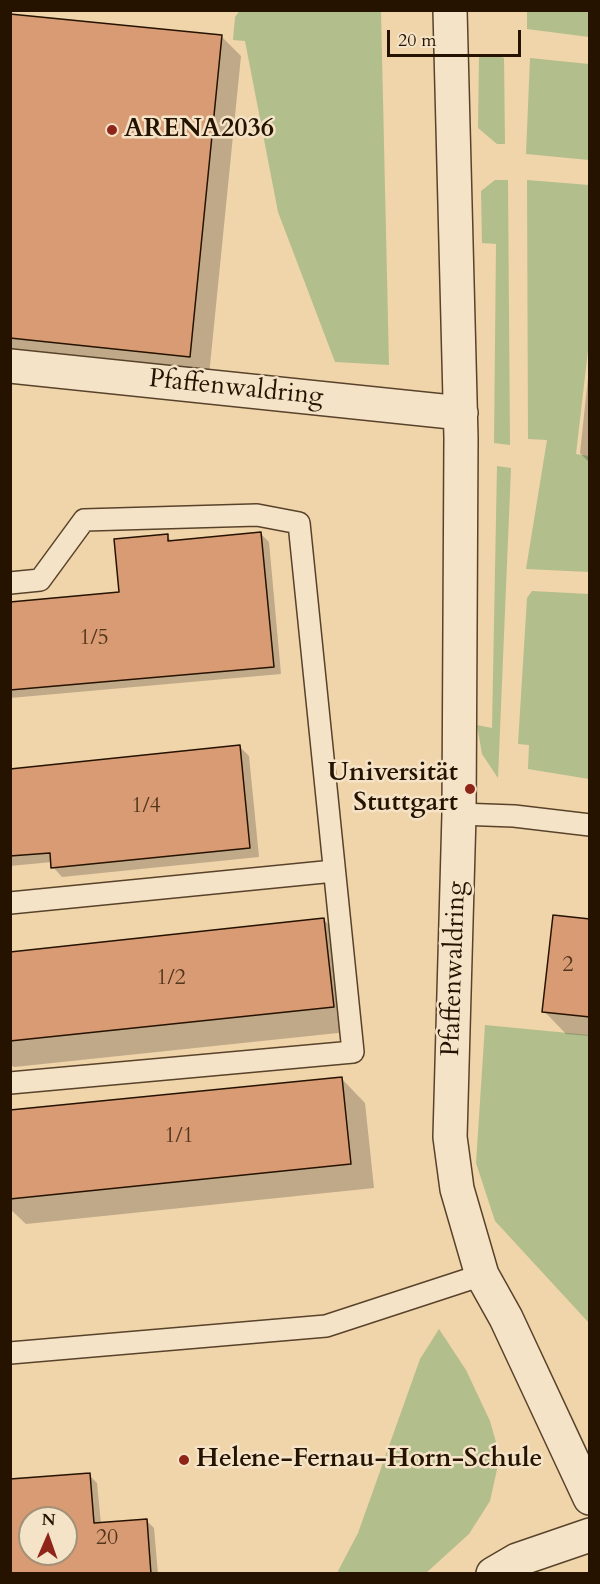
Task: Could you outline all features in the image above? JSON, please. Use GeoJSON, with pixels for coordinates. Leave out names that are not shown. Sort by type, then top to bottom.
{"type":"FeatureCollection","features":[{"type":"Feature","properties":{"kind":"street","name":"Pfaffenwaldring"},"geometry":{"type":"LineString","coordinates":[[450,10],[461,413],[459,814],[450,1137],[457,1189],[482,1275],[506,1318],[590,1498]]}},
{"type":"Feature","properties":{"kind":"street","name":"Pfaffenwaldring"},"geometry":{"type":"LineString","coordinates":[[10,366],[461,413]]}},
{"type":"Feature","properties":{"kind":"street"},"geometry":{"type":"LineString","coordinates":[[493,1574],[517,1560],[590,1535]]}},
{"type":"Feature","properties":{"kind":"lane"},"geometry":{"type":"LineString","coordinates":[[10,583],[40,580],[84,520],[257,515],[299,523],[353,1052],[10,1083]]}},
{"type":"Feature","properties":{"kind":"lane"},"geometry":{"type":"LineString","coordinates":[[459,814],[514,816],[590,825]]}},
{"type":"Feature","properties":{"kind":"lane"},"geometry":{"type":"LineString","coordinates":[[10,903],[334,871]]}},
{"type":"Feature","properties":{"kind":"lane"},"geometry":{"type":"LineString","coordinates":[[10,1353],[326,1326],[482,1275]]}},
{"type":"Feature","properties":{"kind":"green space"},"geometry":{"type":"Polygon","coordinates":[[[240,10],[381,11],[389,365],[335,362],[278,212],[245,41],[233,40],[235,17],[240,10]]]}},
{"type":"Feature","properties":{"kind":"green space"},"geometry":{"type":"Polygon","coordinates":[[[527,11],[589,11],[589,37],[527,29],[527,11]]]}},
{"type":"Feature","properties":{"kind":"green space"},"geometry":{"type":"Polygon","coordinates":[[[495,55],[504,58],[505,144],[497,144],[478,128],[479,57],[495,55]]]}},
{"type":"Feature","properties":{"kind":"green space"},"geometry":{"type":"Polygon","coordinates":[[[530,58],[589,64],[589,160],[526,154],[530,58]]]}},
{"type":"Feature","properties":{"kind":"green space"},"geometry":{"type":"Polygon","coordinates":[[[495,180],[508,180],[510,445],[494,443],[496,244],[482,243],[481,191],[495,180]]]}},
{"type":"Feature","properties":{"kind":"green space"},"geometry":{"type":"Polygon","coordinates":[[[527,180],[589,185],[590,333],[576,454],[589,456],[589,572],[526,569],[547,440],[528,439],[527,180]]]}},
{"type":"Feature","properties":{"kind":"green space"},"geometry":{"type":"Polygon","coordinates":[[[497,466],[511,468],[498,778],[482,754],[477,725],[492,728],[497,466]]]}},
{"type":"Feature","properties":{"kind":"green space"},"geometry":{"type":"Polygon","coordinates":[[[532,591],[589,594],[589,779],[528,769],[529,745],[518,744],[527,598],[532,591]]]}},
{"type":"Feature","properties":{"kind":"green space"},"geometry":{"type":"Polygon","coordinates":[[[485,1025],[589,1035],[589,1323],[495,1221],[476,1163],[485,1025]]]}},
{"type":"Feature","properties":{"kind":"green space"},"geometry":{"type":"Polygon","coordinates":[[[439,1329],[466,1370],[490,1421],[500,1456],[490,1501],[469,1534],[426,1573],[337,1573],[358,1533],[420,1359],[439,1329]]]}},
{"type":"Feature","properties":{"kind":"building","name":"ARENA2036"},"geometry":{"type":"Polygon","coordinates":[[[10,14],[222,35],[190,357],[10,338],[10,14]]]}},
{"type":"Feature","properties":{"kind":"building"},"geometry":{"type":"Polygon","coordinates":[[[261,532],[274,667],[10,690],[10,602],[119,592],[114,539],[168,534],[168,541],[261,532]]]}},
{"type":"Feature","properties":{"kind":"building"},"geometry":{"type":"Polygon","coordinates":[[[240,745],[250,848],[51,868],[50,853],[10,856],[10,769],[240,745]]]}},
{"type":"Feature","properties":{"kind":"building"},"geometry":{"type":"Polygon","coordinates":[[[553,915],[590,919],[590,1017],[542,1012],[553,915]]]}},
{"type":"Feature","properties":{"kind":"building"},"geometry":{"type":"Polygon","coordinates":[[[324,918],[334,1007],[10,1041],[10,952],[324,918]]]}},
{"type":"Feature","properties":{"kind":"building"},"geometry":{"type":"Polygon","coordinates":[[[342,1077],[351,1164],[10,1199],[10,1110],[342,1077]]]}},
{"type":"Feature","properties":{"kind":"building"},"geometry":{"type":"Polygon","coordinates":[[[90,1473],[94,1523],[147,1519],[151,1574],[10,1574],[10,1479],[90,1473]]]}},
{"type":"Feature","properties":{"kind":"place","name":"ARENA2036"},"geometry":{"type":"Point","coordinates":[112,130]}},
{"type":"Feature","properties":{"kind":"place","name":"Universität Stuttgart"},"geometry":{"type":"Point","coordinates":[470,789]}},
{"type":"Feature","properties":{"kind":"place","name":"Helene-Fernau-Horn-Schule"},"geometry":{"type":"Point","coordinates":[184,1460]}}]}
